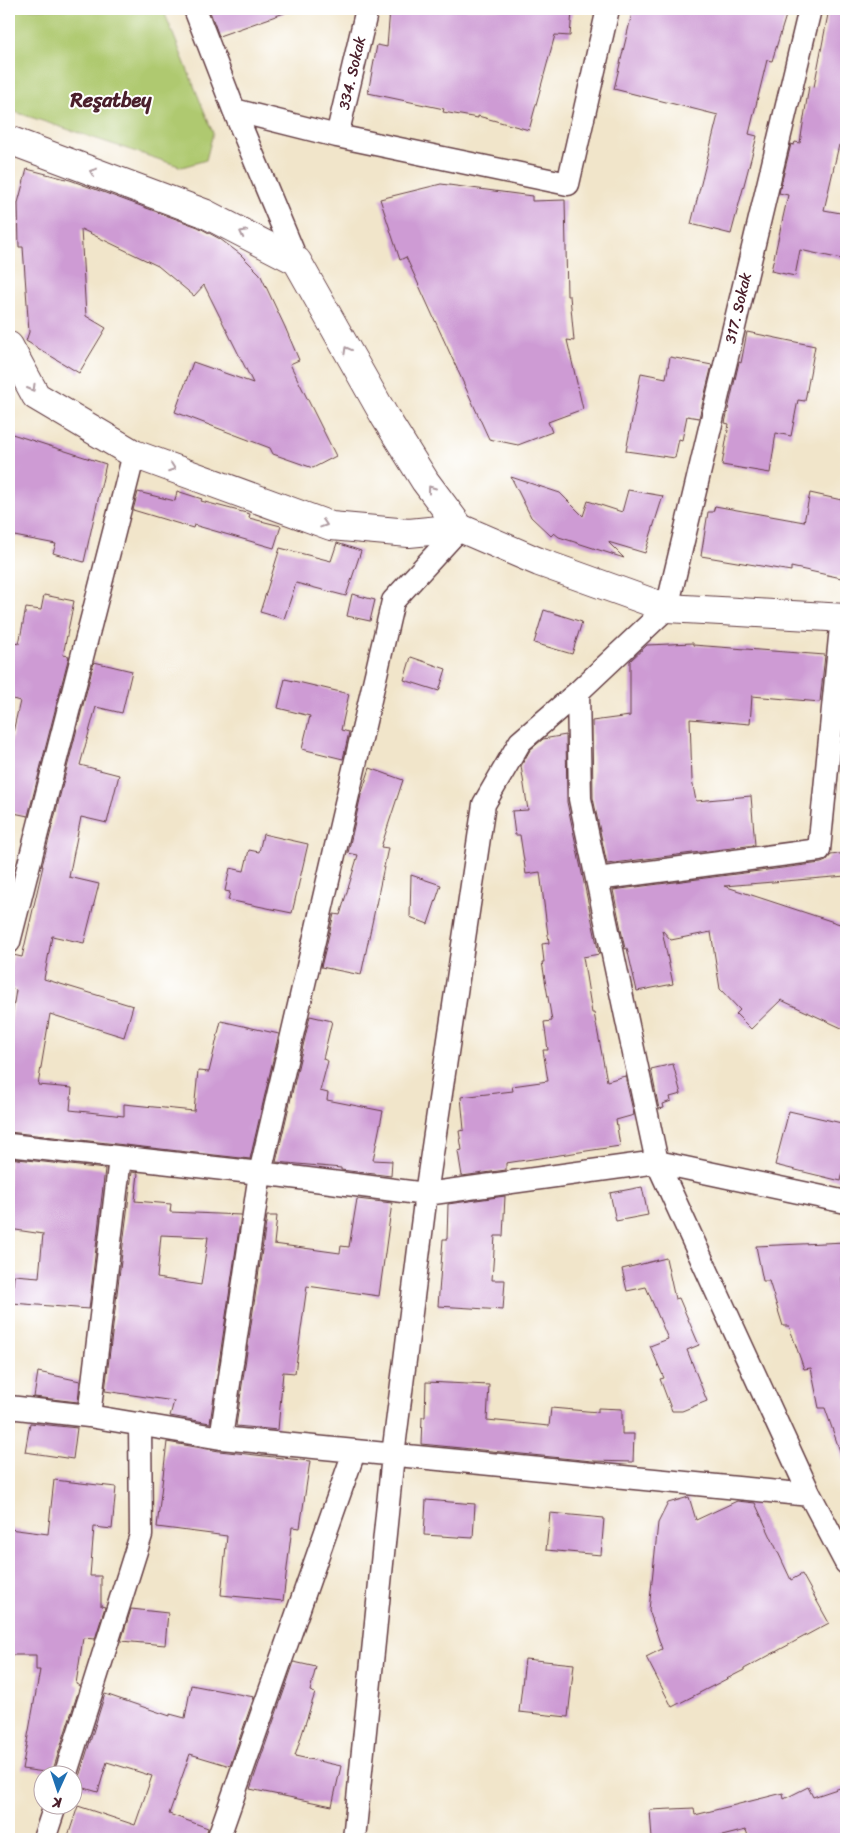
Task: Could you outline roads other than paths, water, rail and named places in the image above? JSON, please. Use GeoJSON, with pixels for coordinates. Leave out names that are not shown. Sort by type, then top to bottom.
{"type":"FeatureCollection","features":[{"type":"Feature","properties":{"kind":"main road"},"geometry":{"type":"LineString","coordinates":[[9,140],[204,213],[298,261],[385,417],[426,481],[460,528]]}},
{"type":"Feature","properties":{"kind":"main road"},"geometry":{"type":"LineString","coordinates":[[9,346],[36,396],[134,454],[331,526],[409,533],[460,528],[539,562],[667,608],[844,618]]}},
{"type":"Feature","properties":{"kind":"street"},"geometry":{"type":"LineString","coordinates":[[195,9],[234,110],[298,261]]}},
{"type":"Feature","properties":{"kind":"street","name":"334. Sokak"},"geometry":{"type":"LineString","coordinates":[[337,136],[367,9]]}},
{"type":"Feature","properties":{"kind":"street"},"geometry":{"type":"LineString","coordinates":[[234,110],[337,136],[568,184],[608,9]]}},
{"type":"Feature","properties":{"kind":"street","name":"317. Sokak"},"geometry":{"type":"LineString","coordinates":[[667,608],[810,9]]}},
{"type":"Feature","properties":{"kind":"street"},"geometry":{"type":"LineString","coordinates":[[9,942],[134,454]]}},
{"type":"Feature","properties":{"kind":"street"},"geometry":{"type":"LineString","coordinates":[[221,1438],[260,1173],[393,601],[460,528]]}},
{"type":"Feature","properties":{"kind":"street"},"geometry":{"type":"LineString","coordinates":[[354,1839],[393,1455],[426,1194],[484,804],[520,742],[578,692],[667,608]]}},
{"type":"Feature","properties":{"kind":"street"},"geometry":{"type":"LineString","coordinates":[[597,879],[819,850],[844,618]]}},
{"type":"Feature","properties":{"kind":"street"},"geometry":{"type":"LineString","coordinates":[[578,692],[580,799],[658,1162],[810,1495],[837,1526],[846,1563]]}},
{"type":"Feature","properties":{"kind":"street"},"geometry":{"type":"LineString","coordinates":[[9,1145],[426,1194],[658,1162],[846,1202]]}},
{"type":"Feature","properties":{"kind":"street"},"geometry":{"type":"LineString","coordinates":[[89,1416],[120,1158]]}},
{"type":"Feature","properties":{"kind":"street"},"geometry":{"type":"LineString","coordinates":[[9,1407],[89,1416],[221,1438],[810,1495]]}},
{"type":"Feature","properties":{"kind":"street"},"geometry":{"type":"LineString","coordinates":[[68,1766],[142,1534],[140,1424]]}},
{"type":"Feature","properties":{"kind":"street"},"geometry":{"type":"LineString","coordinates":[[218,1839],[354,1452]]}},
{"type":"Feature","properties":{"kind":"street"},"geometry":{"type":"LineString","coordinates":[[44,1839],[52,1816]]}},
{"type":"Feature","properties":{"kind":"district","name":"Reşatbey"},"geometry":{"type":"Point","coordinates":[111,100]}}]}
